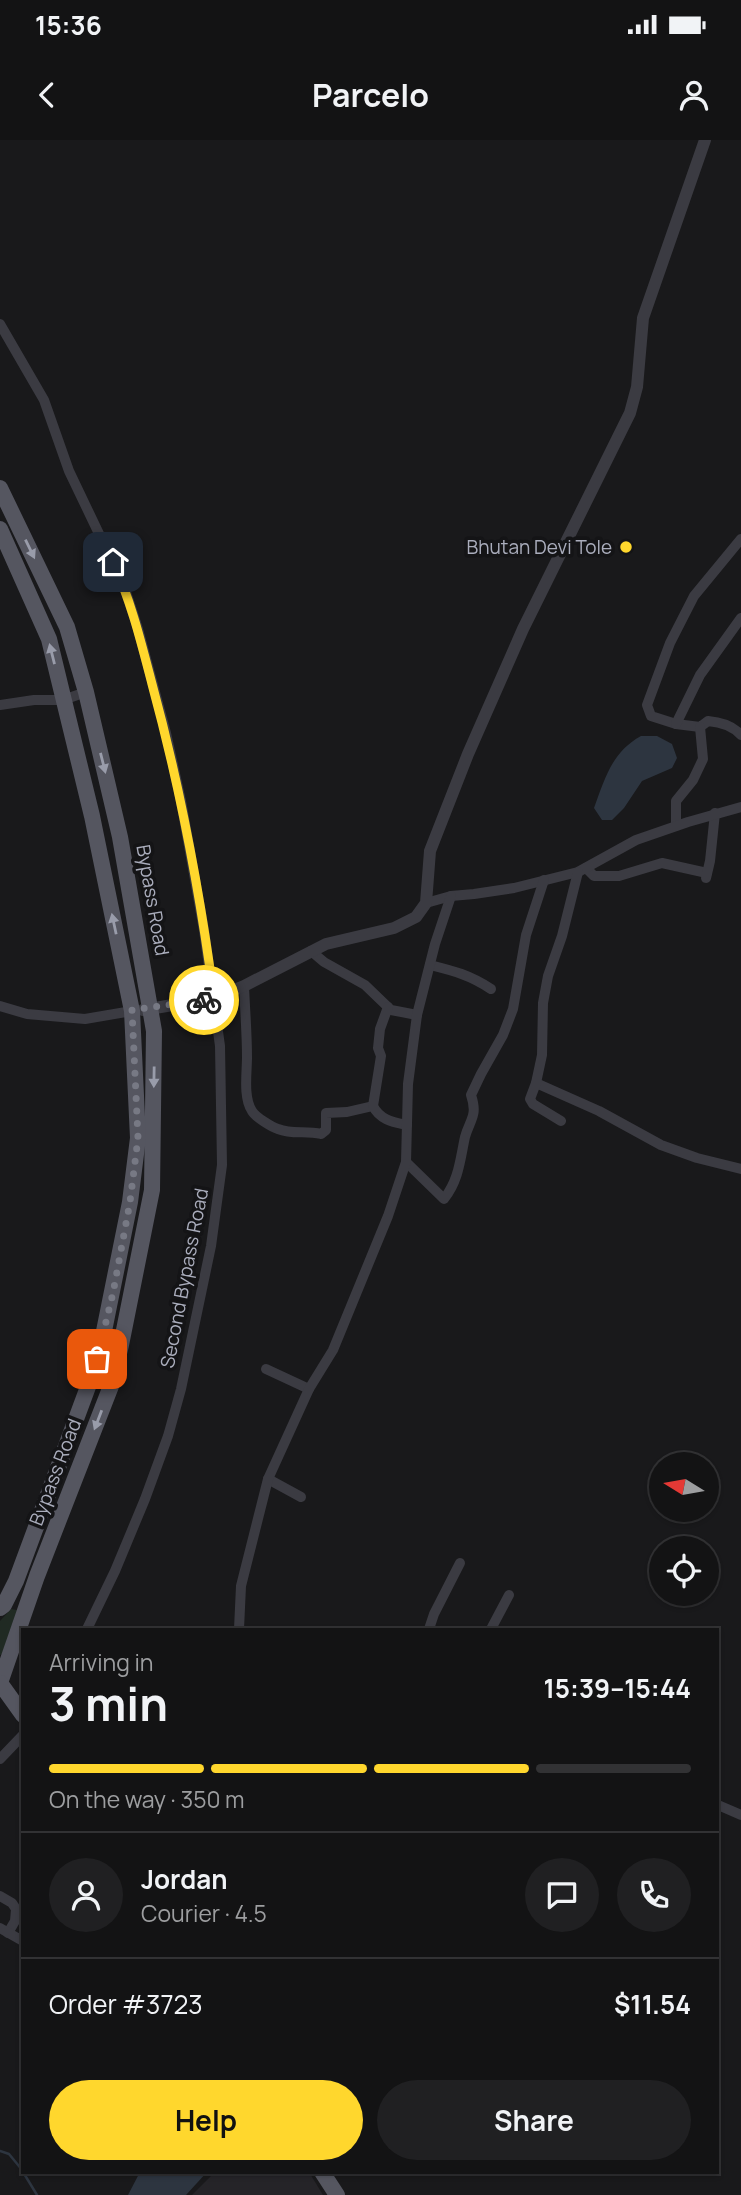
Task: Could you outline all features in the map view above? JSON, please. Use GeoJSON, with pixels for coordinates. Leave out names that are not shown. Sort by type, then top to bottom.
{"type":"FeatureCollection","features":[{"type":"Feature","properties":{"kind":"main road","name":"Bypass Road"},"geometry":{"type":"LineString","coordinates":[[0,488],[67,626],[86,692],[114,808],[154,1031],[152,1190],[132,1297],[111,1386],[37,1576],[0,1683]]}},
{"type":"Feature","properties":{"kind":"main road","name":"Bypass Road"},"geometry":{"type":"LineString","coordinates":[[0,529],[49,639],[92,816],[132,1010],[138,1138],[130,1202],[113,1293],[92,1376],[10,1595],[0,1608]]}},
{"type":"Feature","properties":{"kind":"main road"},"geometry":{"type":"LineString","coordinates":[[113,1293],[132,1297]]}},
{"type":"Feature","properties":{"kind":"main road"},"geometry":{"type":"LineString","coordinates":[[19,1570],[37,1576]]}},
{"type":"Feature","properties":{"kind":"main road"},"geometry":{"type":"LineString","coordinates":[[0,1683],[21,1713]]}},
{"type":"Feature","properties":{"kind":"main road"},"geometry":{"type":"LineString","coordinates":[[323,2174],[337,2195]]}},
{"type":"Feature","properties":{"kind":"street"},"geometry":{"type":"LineString","coordinates":[[0,1006],[27,1014],[85,1019],[214,998],[244,986],[326,944],[394,928],[416,917],[426,903],[430,851],[468,754],[523,629],[630,413],[637,387],[643,318],[705,140]]}},
{"type":"Feature","properties":{"kind":"street","name":"Second Bypass Road"},"geometry":{"type":"LineString","coordinates":[[0,324],[44,400],[69,471],[124,586],[138,629],[181,801],[202,918],[220,1045],[222,1165],[203,1291],[168,1436],[130,1535],[86,1628]]}},
{"type":"Feature","properties":{"kind":"street"},"geometry":{"type":"LineString","coordinates":[[741,539],[694,597],[670,643],[647,705],[652,716],[676,724],[700,727],[708,721],[717,722],[736,729],[741,734]]}},
{"type":"Feature","properties":{"kind":"street"},"geometry":{"type":"LineString","coordinates":[[676,724],[700,675],[741,618]]}},
{"type":"Feature","properties":{"kind":"street"},"geometry":{"type":"LineString","coordinates":[[0,705],[34,700],[63,700],[86,692]]}},
{"type":"Feature","properties":{"kind":"street"},"geometry":{"type":"LineString","coordinates":[[676,826],[676,801],[692,780],[703,759],[700,727]]}},
{"type":"Feature","properties":{"kind":"street"},"geometry":{"type":"LineString","coordinates":[[426,903],[451,896],[514,888],[582,870],[636,840],[740,806]]}},
{"type":"Feature","properties":{"kind":"street"},"geometry":{"type":"LineString","coordinates":[[582,870],[594,876],[619,876],[662,863],[706,876],[715,813]]}},
{"type":"Feature","properties":{"kind":"street"},"geometry":{"type":"LineString","coordinates":[[561,1121],[533,1104],[530,1099],[542,1055],[548,976],[582,870]]}},
{"type":"Feature","properties":{"kind":"street"},"geometry":{"type":"LineString","coordinates":[[406,1162],[444,1199],[452,1189],[475,1108],[471,1096],[503,1035],[513,1009],[526,935],[544,880]]}},
{"type":"Feature","properties":{"kind":"street"},"geometry":{"type":"LineString","coordinates":[[239,1628],[241,1586],[268,1479],[309,1389],[338,1339],[388,1216],[406,1162],[408,1084],[417,1015],[451,896]]}},
{"type":"Feature","properties":{"kind":"street"},"geometry":{"type":"LineString","coordinates":[[311,951],[324,962],[365,985],[391,1010],[417,1015]]}},
{"type":"Feature","properties":{"kind":"street"},"geometry":{"type":"LineString","coordinates":[[430,965],[461,972],[491,989]]}},
{"type":"Feature","properties":{"kind":"street"},"geometry":{"type":"LineString","coordinates":[[244,986],[246,1090],[252,1111],[269,1126],[280,1130],[297,1134],[311,1131],[321,1134],[326,1130],[326,1112],[347,1112],[373,1106]]}},
{"type":"Feature","properties":{"kind":"street"},"geometry":{"type":"LineString","coordinates":[[388,1007],[380,1029],[378,1048],[381,1056],[373,1106],[386,1120],[407,1125]]}},
{"type":"Feature","properties":{"kind":"street"},"geometry":{"type":"LineString","coordinates":[[536,1083],[599,1111],[661,1145],[697,1158],[741,1169]]}},
{"type":"Feature","properties":{"kind":"street"},"geometry":{"type":"LineString","coordinates":[[266,1370],[309,1389]]}},
{"type":"Feature","properties":{"kind":"street"},"geometry":{"type":"LineString","coordinates":[[268,1479],[301,1497]]}},
{"type":"Feature","properties":{"kind":"street"},"geometry":{"type":"LineString","coordinates":[[429,1628],[460,1563]]}},
{"type":"Feature","properties":{"kind":"street"},"geometry":{"type":"LineString","coordinates":[[492,1628],[509,1595]]}},
{"type":"Feature","properties":{"kind":"street"},"geometry":{"type":"LineString","coordinates":[[0,1759],[21,1737]]}},
{"type":"Feature","properties":{"kind":"street"},"geometry":{"type":"LineString","coordinates":[[719,1805],[741,1815]]}},
{"type":"Feature","properties":{"kind":"street"},"geometry":{"type":"LineString","coordinates":[[0,1896],[12,1903],[16,1909],[15,1920],[4,1930],[21,1940]]}},
{"type":"Feature","properties":{"kind":"shaded area"},"geometry":{"type":"Polygon","coordinates":[[[641,736],[657,736],[672,744],[677,758],[672,768],[642,781],[624,808],[612,820],[602,820],[594,808],[606,776],[623,750],[641,736]]]}},
{"type":"Feature","properties":{"kind":"shaded area"},"geometry":{"type":"Polygon","coordinates":[[[11,1609],[17,1610],[0,1655],[0,1621],[11,1609]]]}},
{"type":"Feature","properties":{"kind":"shaded area"},"geometry":{"type":"Polygon","coordinates":[[[139,2174],[205,2174],[186,2195],[128,2195],[139,2174]]]}},
{"type":"Feature","properties":{"kind":"shaded area"},"geometry":{"type":"Polygon","coordinates":[[[213,2174],[310,2174],[323,2195],[192,2195],[213,2174]]]}},
{"type":"Feature","properties":{"kind":"waterway"},"geometry":{"type":"LineString","coordinates":[[0,2151],[9,2154],[21,2169]]}},
{"type":"Feature","properties":{"kind":"waterway"},"geometry":{"type":"LineString","coordinates":[[24,2174],[37,2195]]}},
{"type":"Feature","properties":{"kind":"way so far"},"geometry":{"type":"LineString","coordinates":[[97,1359],[130,1202],[138,1138],[132,1010],[204,1000]]}},
{"type":"Feature","properties":{"kind":"place","name":"Bhutan Devi Tole"},"geometry":{"type":"Point","coordinates":[626,547]}},
{"type":"Feature","properties":{"kind":"route"},"geometry":{"type":"LineString","coordinates":[[113,562],[138,629],[181,801],[214,998],[204,1000]]}}]}
